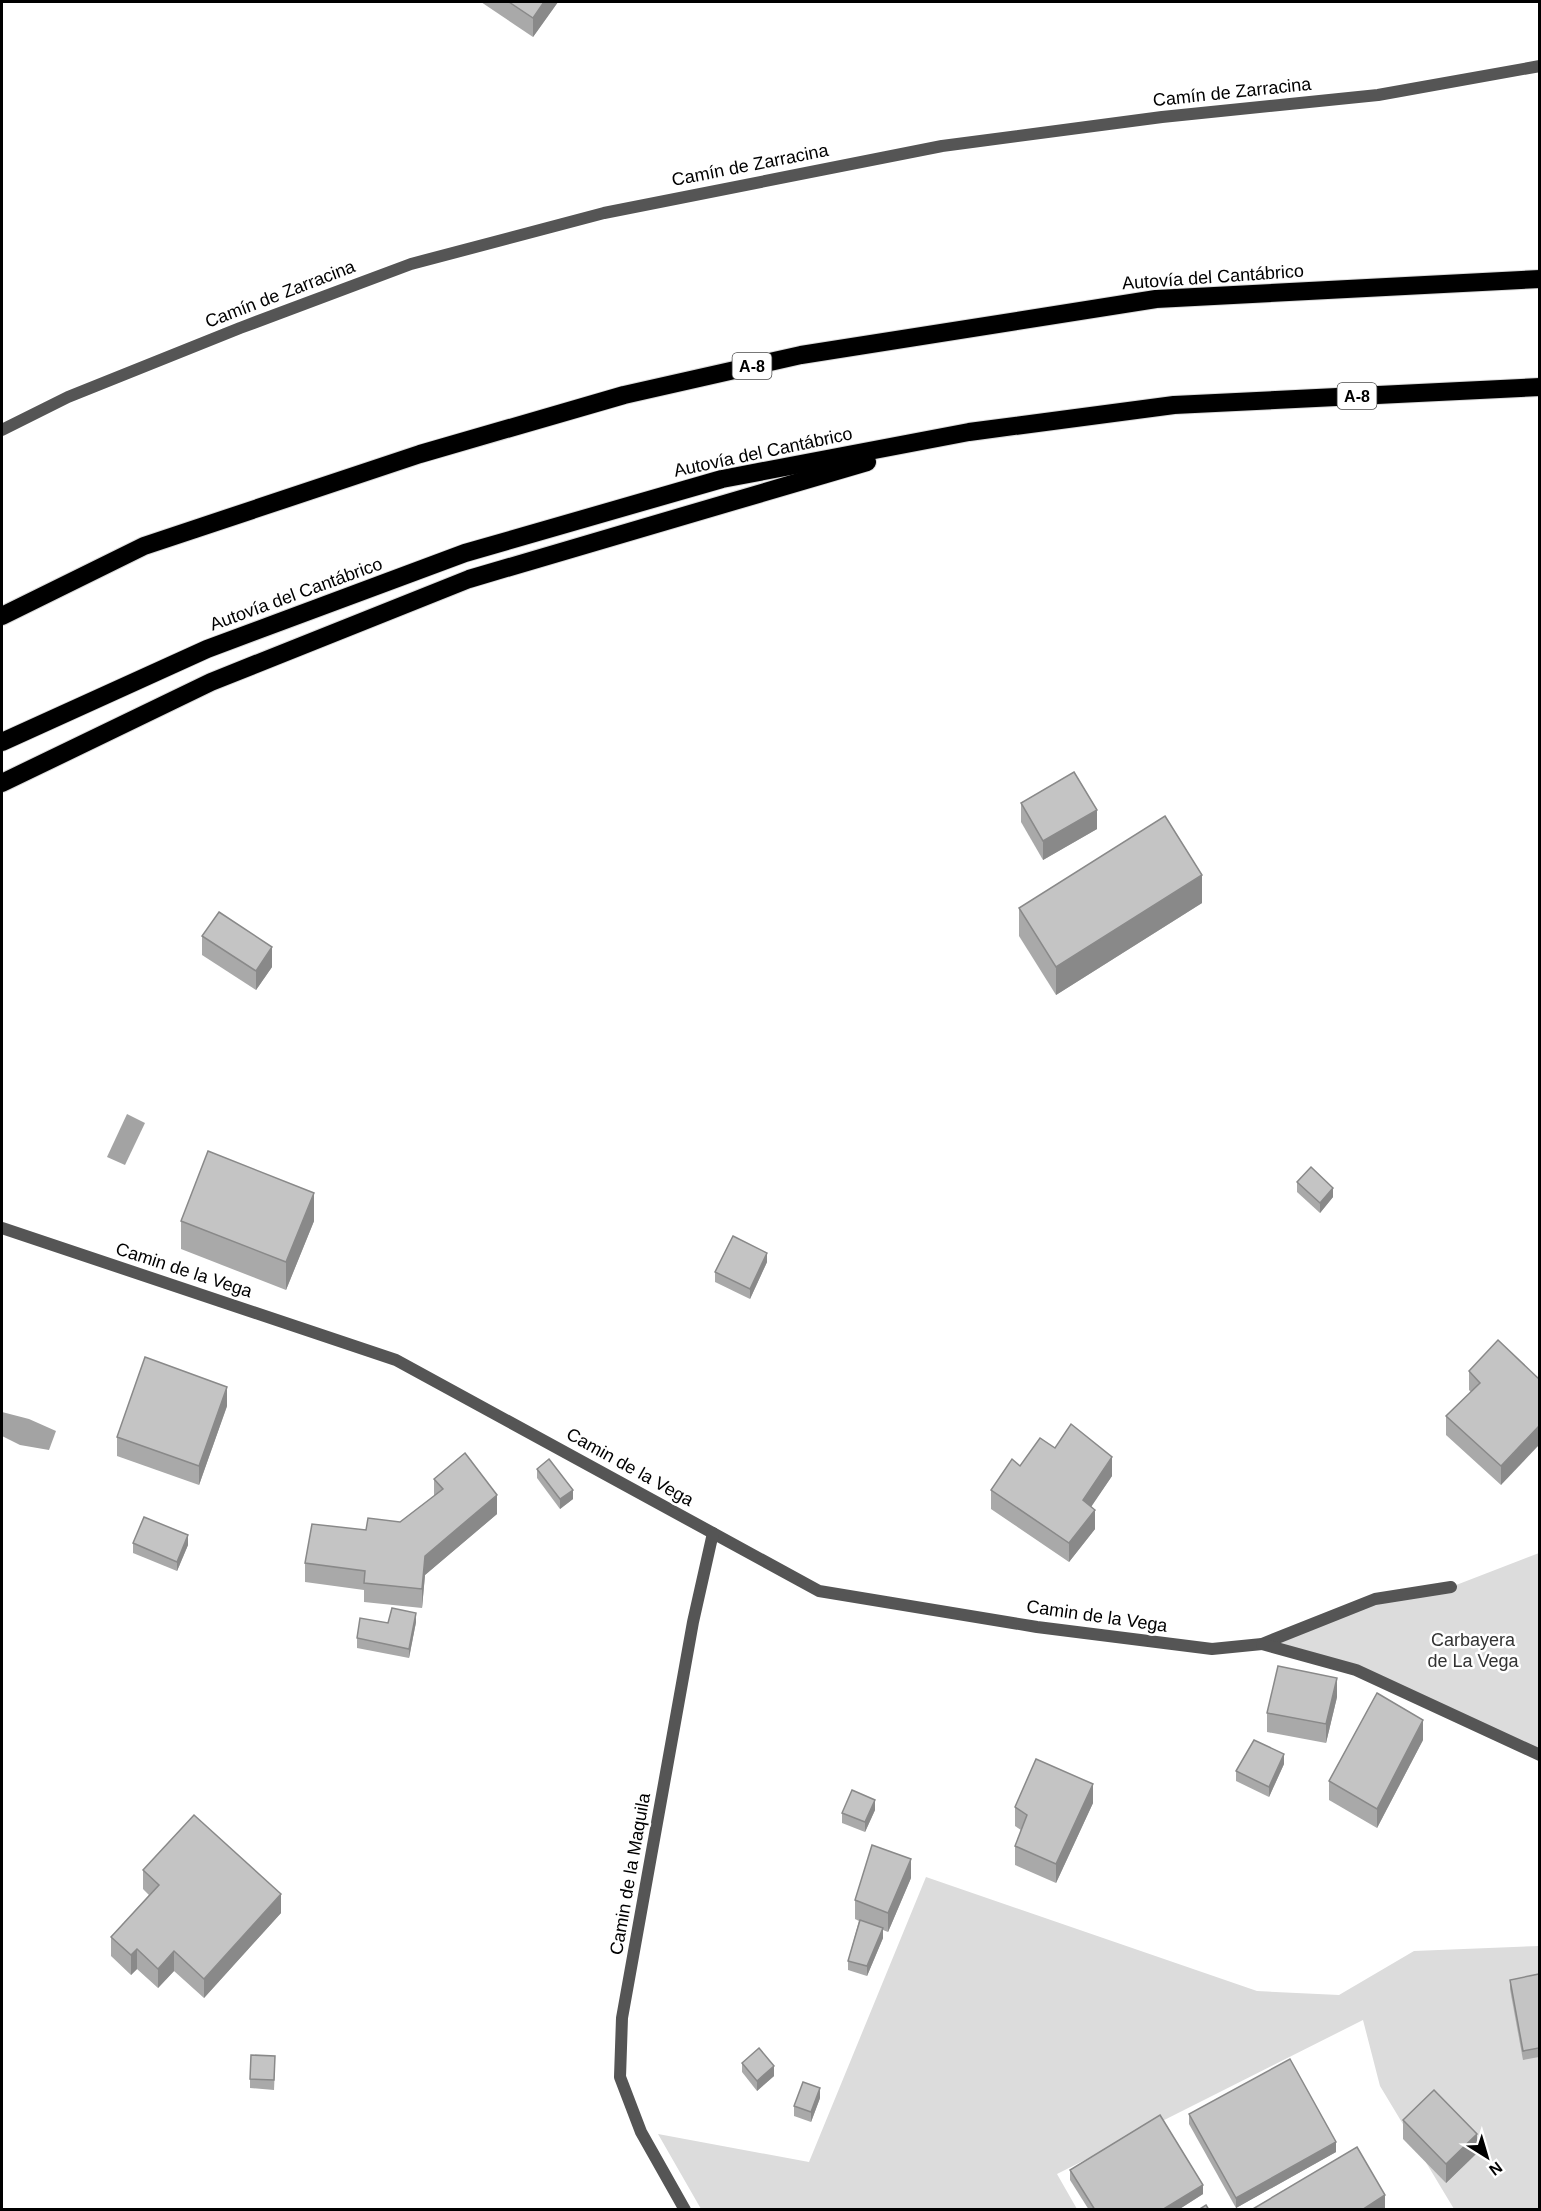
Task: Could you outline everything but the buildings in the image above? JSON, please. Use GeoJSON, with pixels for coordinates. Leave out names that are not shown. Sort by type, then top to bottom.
{"type":"FeatureCollection","features":[{"type":"Feature","properties":{"kind":"highway","name":"Autovía del Cantábrico"},"geometry":{"type":"LineString","coordinates":[[2,616],[144,546],[409,458],[624,395],[801,355],[1156,299],[1539,279]]}},
{"type":"Feature","properties":{"kind":"highway","name":"Autovía del Cantábrico"},"geometry":{"type":"LineString","coordinates":[[2,742],[207,649],[465,553],[722,479],[969,432],[1174,405],[1539,387]]}},
{"type":"Feature","properties":{"kind":"highway"},"geometry":{"type":"LineString","coordinates":[[2,783],[212,682],[469,579],[969,432]]}},
{"type":"Feature","properties":{"kind":"street","name":"Camín de Zarracina"},"geometry":{"type":"LineString","coordinates":[[2,430],[89,388],[411,264],[604,213],[942,146],[1162,117],[1378,95],[1539,66]]}},
{"type":"Feature","properties":{"kind":"street","name":"Camin de la Vega"},"geometry":{"type":"LineString","coordinates":[[2,1228],[396,1360],[819,1591],[1037,1627],[1212,1649],[1262,1644],[1375,1599],[1451,1587]]}},
{"type":"Feature","properties":{"kind":"street","name":"Camin de la Maquila"},"geometry":{"type":"LineString","coordinates":[[685,2210],[641,2132],[620,2077],[622,2018],[693,1622],[713,1533]]}},
{"type":"Feature","properties":{"kind":"street","name":"Camin de la Vega"},"geometry":{"type":"LineString","coordinates":[[1262,1644],[1356,1670],[1539,1755]]}},
{"type":"Feature","properties":{"kind":"green space","name":"Carbayera de La Vega"},"geometry":{"type":"Polygon","coordinates":[[[1539,1553],[1539,1755],[1356,1670],[1262,1644],[1375,1599],[1451,1587],[1539,1553]]]}},
{"type":"Feature","properties":{"kind":"green space"},"geometry":{"type":"Polygon","coordinates":[[[926,1877],[1257,1991],[1339,1995],[1414,1951],[1539,1946],[1539,2209],[1454,2209],[1380,2086],[1363,2020],[1057,2174],[1077,2209],[701,2209],[658,2134],[809,2162],[926,1877]]]}},
{"type":"Feature","properties":{"kind":"shaded area"},"geometry":{"type":"Polygon","coordinates":[[[127,1114],[145,1123],[125,1165],[107,1157],[127,1114]]]}},
{"type":"Feature","properties":{"kind":"shaded area"},"geometry":{"type":"Polygon","coordinates":[[[2,1412],[29,1419],[56,1431],[49,1450],[20,1445],[2,1436],[2,1412]]]}}]}
